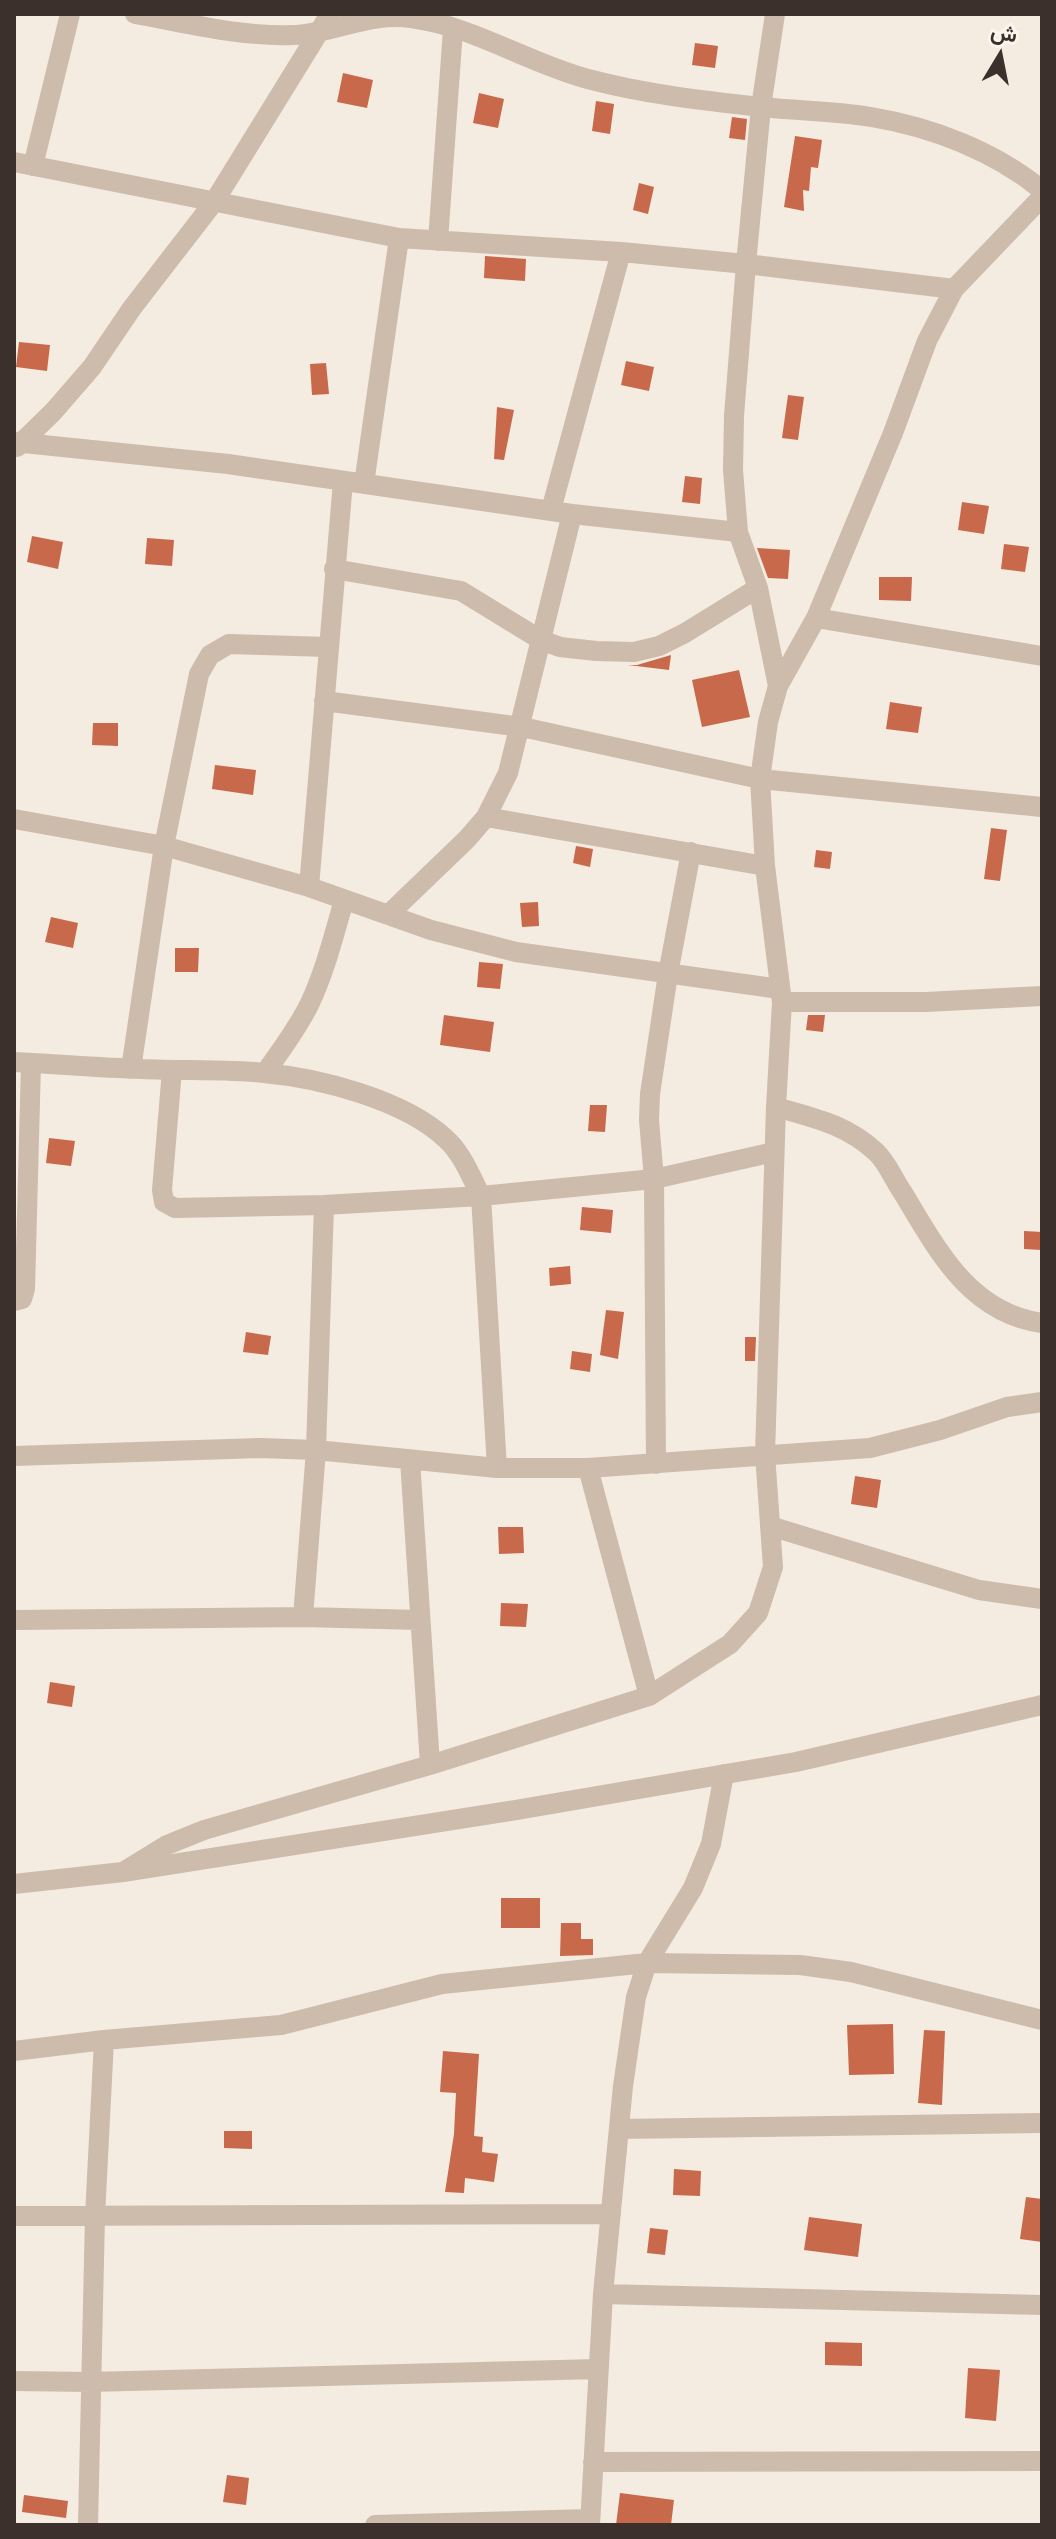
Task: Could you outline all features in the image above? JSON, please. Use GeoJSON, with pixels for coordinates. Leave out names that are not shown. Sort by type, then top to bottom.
{"type":"FeatureCollection","features":[{"type":"Feature","properties":{"kind":"street"},"geometry":{"type":"LineString","coordinates":[[70,14],[24,164],[399,238],[621,252],[954,289]]}},
{"type":"Feature","properties":{"kind":"street"},"geometry":{"type":"LineString","coordinates":[[135,14],[245,33],[292,35],[319,32],[379,17],[411,18],[453,29],[587,79],[625,88],[761,107],[869,117],[918,127],[1016,169],[1042,190]]}},
{"type":"Feature","properties":{"kind":"street"},"geometry":{"type":"LineString","coordinates":[[17,445],[92,367],[132,308],[214,202],[330,14]]}},
{"type":"Feature","properties":{"kind":"street"},"geometry":{"type":"LineString","coordinates":[[775,14],[761,107],[746,264],[734,416],[734,507],[738,532],[758,588],[778,686]]}},
{"type":"Feature","properties":{"kind":"street"},"geometry":{"type":"LineString","coordinates":[[438,241],[453,29]]}},
{"type":"Feature","properties":{"kind":"street"},"geometry":{"type":"LineString","coordinates":[[123,1872],[150,1853],[194,1834],[430,1765],[649,1696],[730,1644],[758,1613],[773,1567],[765,1454],[781,996],[765,866],[760,779],[768,722],[778,686],[816,618],[893,433],[927,341],[954,289],[1042,197]]}},
{"type":"Feature","properties":{"kind":"street"},"geometry":{"type":"LineString","coordinates":[[364,484],[399,238]]}},
{"type":"Feature","properties":{"kind":"street"},"geometry":{"type":"LineString","coordinates":[[551,510],[621,252]]}},
{"type":"Feature","properties":{"kind":"street"},"geometry":{"type":"LineString","coordinates":[[17,445],[196,460],[572,514],[738,532]]}},
{"type":"Feature","properties":{"kind":"street"},"geometry":{"type":"LineString","coordinates":[[309,887],[343,481]]}},
{"type":"Feature","properties":{"kind":"street"},"geometry":{"type":"LineString","coordinates":[[388,915],[486,817],[508,773],[522,727],[572,514]]}},
{"type":"Feature","properties":{"kind":"street"},"geometry":{"type":"LineString","coordinates":[[334,569],[461,591],[541,640],[560,647],[596,651],[634,652],[659,646],[758,588]]}},
{"type":"Feature","properties":{"kind":"street"},"geometry":{"type":"LineString","coordinates":[[816,618],[1042,656]]}},
{"type":"Feature","properties":{"kind":"street"},"geometry":{"type":"LineString","coordinates":[[131,1069],[164,846],[199,674],[210,655],[229,644],[328,647]]}},
{"type":"Feature","properties":{"kind":"street"},"geometry":{"type":"LineString","coordinates":[[324,701],[522,727],[760,779],[1042,807]]}},
{"type":"Feature","properties":{"kind":"street"},"geometry":{"type":"LineString","coordinates":[[486,817],[765,866]]}},
{"type":"Feature","properties":{"kind":"street"},"geometry":{"type":"LineString","coordinates":[[14,819],[164,846],[309,887],[459,938],[516,952],[668,974],[781,996],[926,1002],[1042,996]]}},
{"type":"Feature","properties":{"kind":"street"},"geometry":{"type":"LineString","coordinates":[[656,1464],[654,1179],[650,1094],[691,852]]}},
{"type":"Feature","properties":{"kind":"street"},"geometry":{"type":"LineString","coordinates":[[265,1073],[297,1028],[311,1001],[325,966],[344,900]]}},
{"type":"Feature","properties":{"kind":"street"},"geometry":{"type":"LineString","coordinates":[[14,1301],[22,1299],[25,1289],[20,1210],[23,1062],[265,1073],[316,1082],[372,1098],[413,1116],[447,1139],[481,1196],[497,1468]]}},
{"type":"Feature","properties":{"kind":"street"},"geometry":{"type":"LineString","coordinates":[[172,1070],[162,1190],[164,1202],[175,1208],[324,1205],[481,1196],[654,1179],[774,1152]]}},
{"type":"Feature","properties":{"kind":"street"},"geometry":{"type":"LineString","coordinates":[[776,1107],[844,1127],[878,1154],[949,1267],[980,1298],[1029,1321],[1042,1323]]}},
{"type":"Feature","properties":{"kind":"street"},"geometry":{"type":"LineString","coordinates":[[303,1617],[316,1450],[324,1205]]}},
{"type":"Feature","properties":{"kind":"street"},"geometry":{"type":"LineString","coordinates":[[14,1456],[260,1448],[316,1450],[497,1468],[588,1468],[870,1448],[940,1430],[1007,1407],[1042,1402]]}},
{"type":"Feature","properties":{"kind":"street"},"geometry":{"type":"LineString","coordinates":[[410,1460],[430,1765]]}},
{"type":"Feature","properties":{"kind":"street"},"geometry":{"type":"LineString","coordinates":[[588,1468],[649,1696]]}},
{"type":"Feature","properties":{"kind":"street"},"geometry":{"type":"LineString","coordinates":[[770,1526],[979,1590],[1042,1599]]}},
{"type":"Feature","properties":{"kind":"street"},"geometry":{"type":"LineString","coordinates":[[14,1620],[303,1617],[420,1620]]}},
{"type":"Feature","properties":{"kind":"street"},"geometry":{"type":"LineString","coordinates":[[14,1884],[123,1872],[796,1762],[1042,1705]]}},
{"type":"Feature","properties":{"kind":"street"},"geometry":{"type":"LineString","coordinates":[[375,2525],[590,2522],[603,2294],[636,1997],[647,1963],[693,1888],[711,1844],[724,1774]]}},
{"type":"Feature","properties":{"kind":"street"},"geometry":{"type":"LineString","coordinates":[[14,2051],[281,2025],[442,1984],[647,1963],[800,1965],[851,1972],[1042,2020]]}},
{"type":"Feature","properties":{"kind":"street"},"geometry":{"type":"LineString","coordinates":[[88,2525],[95,2216],[104,2040]]}},
{"type":"Feature","properties":{"kind":"street"},"geometry":{"type":"LineString","coordinates":[[619,2129],[1042,2123]]}},
{"type":"Feature","properties":{"kind":"street"},"geometry":{"type":"LineString","coordinates":[[14,2216],[611,2214]]}},
{"type":"Feature","properties":{"kind":"street"},"geometry":{"type":"LineString","coordinates":[[603,2294],[1042,2305]]}},
{"type":"Feature","properties":{"kind":"street"},"geometry":{"type":"LineString","coordinates":[[14,2381],[90,2382],[598,2369]]}},
{"type":"Feature","properties":{"kind":"street"},"geometry":{"type":"LineString","coordinates":[[593,2462],[1042,2461]]}},
{"type":"Feature","properties":{"kind":"building"},"geometry":{"type":"Polygon","coordinates":[[[695,43],[718,46],[715,68],[692,65],[695,43]]]}},
{"type":"Feature","properties":{"kind":"building"},"geometry":{"type":"Polygon","coordinates":[[[343,73],[373,80],[367,108],[337,102],[343,73]]]}},
{"type":"Feature","properties":{"kind":"building"},"geometry":{"type":"Polygon","coordinates":[[[479,93],[504,99],[498,128],[473,123],[479,93]]]}},
{"type":"Feature","properties":{"kind":"building"},"geometry":{"type":"Polygon","coordinates":[[[596,101],[614,104],[610,134],[592,131],[596,101]]]}},
{"type":"Feature","properties":{"kind":"building"},"geometry":{"type":"Polygon","coordinates":[[[732,117],[747,119],[745,140],[729,138],[732,117]]]}},
{"type":"Feature","properties":{"kind":"building"},"geometry":{"type":"Polygon","coordinates":[[[795,136],[822,140],[818,168],[811,167],[809,191],[803,190],[804,211],[784,207],[795,136]]]}},
{"type":"Feature","properties":{"kind":"building"},"geometry":{"type":"Polygon","coordinates":[[[639,183],[654,187],[648,214],[633,210],[639,183]]]}},
{"type":"Feature","properties":{"kind":"building"},"geometry":{"type":"Polygon","coordinates":[[[485,256],[526,259],[525,281],[484,278],[485,256]]]}},
{"type":"Feature","properties":{"kind":"building"},"geometry":{"type":"Polygon","coordinates":[[[19,342],[50,345],[47,371],[16,367],[19,342]]]}},
{"type":"Feature","properties":{"kind":"building"},"geometry":{"type":"Polygon","coordinates":[[[626,361],[654,367],[649,391],[621,385],[626,361]]]}},
{"type":"Feature","properties":{"kind":"building"},"geometry":{"type":"Polygon","coordinates":[[[326,363],[329,394],[312,395],[310,364],[326,363]]]}},
{"type":"Feature","properties":{"kind":"building"},"geometry":{"type":"Polygon","coordinates":[[[788,395],[804,397],[798,440],[782,438],[788,395]]]}},
{"type":"Feature","properties":{"kind":"building"},"geometry":{"type":"Polygon","coordinates":[[[497,407],[514,410],[504,460],[494,459],[497,407]]]}},
{"type":"Feature","properties":{"kind":"building"},"geometry":{"type":"Polygon","coordinates":[[[685,476],[702,478],[700,504],[682,502],[685,476]]]}},
{"type":"Feature","properties":{"kind":"building"},"geometry":{"type":"Polygon","coordinates":[[[962,502],[989,506],[984,534],[958,530],[962,502]]]}},
{"type":"Feature","properties":{"kind":"building"},"geometry":{"type":"Polygon","coordinates":[[[32,536],[63,542],[58,569],[27,562],[32,536]]]}},
{"type":"Feature","properties":{"kind":"building"},"geometry":{"type":"Polygon","coordinates":[[[147,538],[174,540],[172,566],[145,564],[147,538]]]}},
{"type":"Feature","properties":{"kind":"building"},"geometry":{"type":"Polygon","coordinates":[[[1004,544],[1029,547],[1025,572],[1001,569],[1004,544]]]}},
{"type":"Feature","properties":{"kind":"building"},"geometry":{"type":"Polygon","coordinates":[[[757,548],[790,550],[788,579],[768,578],[757,548]]]}},
{"type":"Feature","properties":{"kind":"building"},"geometry":{"type":"Polygon","coordinates":[[[879,577],[912,577],[911,601],[879,600],[879,577]]]}},
{"type":"Feature","properties":{"kind":"building"},"geometry":{"type":"Polygon","coordinates":[[[671,655],[669,670],[628,665],[637,665],[671,655]]]}},
{"type":"Feature","properties":{"kind":"building"},"geometry":{"type":"Polygon","coordinates":[[[739,670],[750,717],[702,727],[692,680],[739,670]]]}},
{"type":"Feature","properties":{"kind":"building"},"geometry":{"type":"Polygon","coordinates":[[[890,702],[922,707],[918,733],[886,729],[890,702]]]}},
{"type":"Feature","properties":{"kind":"building"},"geometry":{"type":"Polygon","coordinates":[[[93,723],[118,723],[118,746],[92,745],[93,723]]]}},
{"type":"Feature","properties":{"kind":"building"},"geometry":{"type":"Polygon","coordinates":[[[215,765],[256,770],[253,795],[212,789],[215,765]]]}},
{"type":"Feature","properties":{"kind":"building"},"geometry":{"type":"Polygon","coordinates":[[[991,828],[1007,830],[1000,881],[984,879],[991,828]]]}},
{"type":"Feature","properties":{"kind":"building"},"geometry":{"type":"Polygon","coordinates":[[[576,846],[593,849],[590,867],[573,863],[576,846]]]}},
{"type":"Feature","properties":{"kind":"building"},"geometry":{"type":"Polygon","coordinates":[[[816,850],[832,852],[830,869],[814,867],[816,850]]]}},
{"type":"Feature","properties":{"kind":"building"},"geometry":{"type":"Polygon","coordinates":[[[538,902],[539,926],[522,927],[520,903],[538,902]]]}},
{"type":"Feature","properties":{"kind":"building"},"geometry":{"type":"Polygon","coordinates":[[[51,917],[78,923],[73,948],[45,942],[51,917]]]}},
{"type":"Feature","properties":{"kind":"building"},"geometry":{"type":"Polygon","coordinates":[[[175,948],[199,948],[198,972],[175,972],[175,948]]]}},
{"type":"Feature","properties":{"kind":"building"},"geometry":{"type":"Polygon","coordinates":[[[479,962],[503,964],[500,989],[477,987],[479,962]]]}},
{"type":"Feature","properties":{"kind":"building"},"geometry":{"type":"Polygon","coordinates":[[[444,1015],[494,1022],[490,1052],[440,1045],[444,1015]]]}},
{"type":"Feature","properties":{"kind":"building"},"geometry":{"type":"Polygon","coordinates":[[[808,1015],[825,1015],[823,1032],[806,1030],[808,1015]]]}},
{"type":"Feature","properties":{"kind":"building"},"geometry":{"type":"Polygon","coordinates":[[[590,1105],[607,1105],[605,1132],[588,1131],[590,1105]]]}},
{"type":"Feature","properties":{"kind":"building"},"geometry":{"type":"Polygon","coordinates":[[[49,1138],[75,1141],[71,1166],[46,1163],[49,1138]]]}},
{"type":"Feature","properties":{"kind":"building"},"geometry":{"type":"Polygon","coordinates":[[[582,1207],[613,1210],[611,1233],[580,1230],[582,1207]]]}},
{"type":"Feature","properties":{"kind":"building"},"geometry":{"type":"Polygon","coordinates":[[[1024,1231],[1042,1232],[1042,1250],[1024,1249],[1024,1231]]]}},
{"type":"Feature","properties":{"kind":"building"},"geometry":{"type":"Polygon","coordinates":[[[570,1266],[571,1284],[550,1286],[549,1268],[570,1266]]]}},
{"type":"Feature","properties":{"kind":"building"},"geometry":{"type":"Polygon","coordinates":[[[606,1310],[624,1312],[618,1359],[600,1355],[606,1310]]]}},
{"type":"Feature","properties":{"kind":"building"},"geometry":{"type":"Polygon","coordinates":[[[246,1332],[271,1336],[268,1355],[243,1352],[246,1332]]]}},
{"type":"Feature","properties":{"kind":"building"},"geometry":{"type":"Polygon","coordinates":[[[745,1337],[756,1337],[755,1361],[745,1361],[745,1337]]]}},
{"type":"Feature","properties":{"kind":"building"},"geometry":{"type":"Polygon","coordinates":[[[572,1351],[592,1354],[590,1372],[570,1369],[572,1351]]]}},
{"type":"Feature","properties":{"kind":"building"},"geometry":{"type":"Polygon","coordinates":[[[855,1476],[881,1480],[877,1508],[851,1504],[855,1476]]]}},
{"type":"Feature","properties":{"kind":"building"},"geometry":{"type":"Polygon","coordinates":[[[498,1527],[523,1527],[524,1553],[499,1554],[498,1527]]]}},
{"type":"Feature","properties":{"kind":"building"},"geometry":{"type":"Polygon","coordinates":[[[501,1603],[528,1604],[526,1627],[500,1626],[501,1603]]]}},
{"type":"Feature","properties":{"kind":"building"},"geometry":{"type":"Polygon","coordinates":[[[50,1682],[75,1686],[72,1707],[47,1703],[50,1682]]]}},
{"type":"Feature","properties":{"kind":"building"},"geometry":{"type":"Polygon","coordinates":[[[501,1898],[540,1898],[540,1928],[501,1928],[501,1898]]]}},
{"type":"Feature","properties":{"kind":"building"},"geometry":{"type":"Polygon","coordinates":[[[561,1923],[581,1923],[581,1939],[593,1939],[593,1955],[560,1956],[561,1923]]]}},
{"type":"Feature","properties":{"kind":"building"},"geometry":{"type":"Polygon","coordinates":[[[893,2024],[894,2074],[849,2075],[847,2025],[893,2024]]]}},
{"type":"Feature","properties":{"kind":"building"},"geometry":{"type":"Polygon","coordinates":[[[924,2030],[945,2031],[942,2105],[918,2103],[924,2030]]]}},
{"type":"Feature","properties":{"kind":"building"},"geometry":{"type":"Polygon","coordinates":[[[443,2051],[479,2054],[474,2136],[483,2137],[482,2152],[498,2154],[494,2182],[465,2178],[464,2193],[445,2192],[454,2134],[456,2093],[440,2092],[443,2051]]]}},
{"type":"Feature","properties":{"kind":"building"},"geometry":{"type":"Polygon","coordinates":[[[224,2131],[252,2131],[252,2149],[224,2148],[224,2131]]]}},
{"type":"Feature","properties":{"kind":"building"},"geometry":{"type":"Polygon","coordinates":[[[674,2169],[701,2171],[700,2196],[673,2195],[674,2169]]]}},
{"type":"Feature","properties":{"kind":"building"},"geometry":{"type":"Polygon","coordinates":[[[1026,2197],[1042,2199],[1042,2242],[1020,2239],[1026,2197]]]}},
{"type":"Feature","properties":{"kind":"building"},"geometry":{"type":"Polygon","coordinates":[[[809,2217],[862,2224],[858,2257],[804,2250],[809,2217]]]}},
{"type":"Feature","properties":{"kind":"building"},"geometry":{"type":"Polygon","coordinates":[[[650,2228],[668,2230],[665,2255],[647,2253],[650,2228]]]}},
{"type":"Feature","properties":{"kind":"building"},"geometry":{"type":"Polygon","coordinates":[[[825,2342],[862,2343],[862,2366],[825,2365],[825,2342]]]}},
{"type":"Feature","properties":{"kind":"building"},"geometry":{"type":"Polygon","coordinates":[[[968,2368],[1000,2370],[996,2421],[965,2418],[968,2368]]]}},
{"type":"Feature","properties":{"kind":"building"},"geometry":{"type":"Polygon","coordinates":[[[227,2475],[249,2478],[246,2505],[223,2502],[227,2475]]]}},
{"type":"Feature","properties":{"kind":"building"},"geometry":{"type":"Polygon","coordinates":[[[620,2493],[674,2500],[671,2525],[616,2525],[620,2493]]]}},
{"type":"Feature","properties":{"kind":"building"},"geometry":{"type":"Polygon","coordinates":[[[24,2495],[68,2501],[66,2518],[22,2512],[24,2495]]]}}]}
